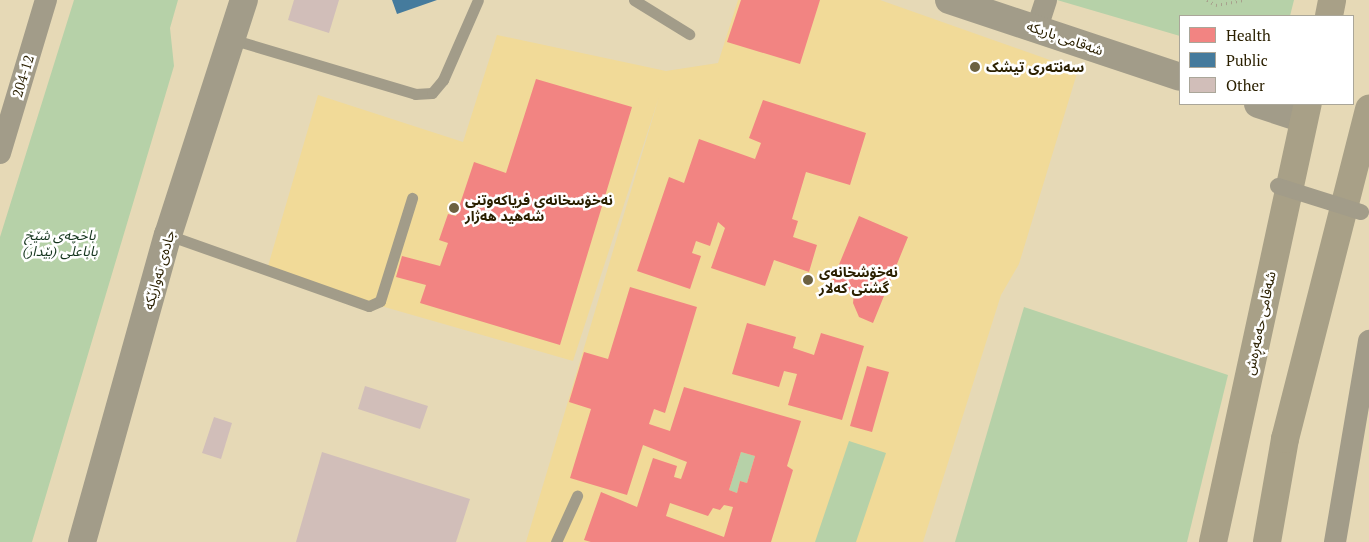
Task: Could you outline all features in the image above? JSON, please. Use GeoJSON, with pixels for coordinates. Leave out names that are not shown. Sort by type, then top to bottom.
{"type":"FeatureCollection","features":[{"type":"Feature","properties":{"kind":"highway"},"geometry":{"type":"LineString","coordinates":[[1328,15],[1332,0]]}},
{"type":"Feature","properties":{"kind":"highway","name":"شەقامی حەمەڕەش"},"geometry":{"type":"LineString","coordinates":[[1213,542],[1306,112]]}},
{"type":"Feature","properties":{"kind":"highway"},"geometry":{"type":"LineString","coordinates":[[1269,541],[1285,439],[1367,126]]}},
{"type":"Feature","properties":{"kind":"street","name":"204-12"},"geometry":{"type":"LineString","coordinates":[[0,153],[8,96],[46,0]]}},
{"type":"Feature","properties":{"kind":"street","name":"جادەی تەوارێکە"},"geometry":{"type":"LineString","coordinates":[[82,542],[168,235],[244,0]]}},
{"type":"Feature","properties":{"kind":"street","name":"شەقامی باریکە"},"geometry":{"type":"LineString","coordinates":[[949,0],[1179,77]]}},
{"type":"Feature","properties":{"kind":"street"},"geometry":{"type":"LineString","coordinates":[[1037,28],[1046,0]]}},
{"type":"Feature","properties":{"kind":"street"},"geometry":{"type":"LineString","coordinates":[[1264,105],[1306,112]]}},
{"type":"Feature","properties":{"kind":"street"},"geometry":{"type":"LineString","coordinates":[[1278,186],[1361,212]]}},
{"type":"Feature","properties":{"kind":"street"},"geometry":{"type":"LineString","coordinates":[[1335,542],[1369,341]]}},
{"type":"Feature","properties":{"kind":"lane"},"geometry":{"type":"LineString","coordinates":[[231,39],[415,94],[432,93],[443,80],[478,0]]}},
{"type":"Feature","properties":{"kind":"lane"},"geometry":{"type":"LineString","coordinates":[[634,0],[689,34]]}},
{"type":"Feature","properties":{"kind":"lane"},"geometry":{"type":"LineString","coordinates":[[168,235],[369,306],[380,301],[412,198]]}},
{"type":"Feature","properties":{"kind":"lane"},"geometry":{"type":"LineString","coordinates":[[556,542],[577,496]]}},
{"type":"Feature","properties":{"kind":"path"},"geometry":{"type":"LineString","coordinates":[[1207,0],[1216,6],[1244,0]]}},
{"type":"Feature","properties":{"kind":"shaded area","name":"نەخۆشخانەی گشتی کەلار"},"geometry":{"type":"Polygon","coordinates":[[[738,0],[880,0],[1078,70],[1019,264],[1001,295],[923,542],[526,542],[659,97],[573,361],[266,273],[318,95],[463,142],[497,35],[666,71],[718,63],[738,0]]]}},
{"type":"Feature","properties":{"kind":"green space","name":"باخچەی شێخ باباعلی (بێدار)"},"geometry":{"type":"Polygon","coordinates":[[[74,0],[178,0],[170,28],[174,66],[32,542],[0,542],[0,237],[74,0]]]}},
{"type":"Feature","properties":{"kind":"green space"},"geometry":{"type":"Polygon","coordinates":[[[1057,0],[1294,0],[1290,15],[1179,15],[1179,36],[1057,0]]]}},
{"type":"Feature","properties":{"kind":"green space"},"geometry":{"type":"Polygon","coordinates":[[[1024,307],[1228,375],[1187,542],[955,542],[1024,307]]]}},
{"type":"Feature","properties":{"kind":"green space"},"geometry":{"type":"Polygon","coordinates":[[[849,441],[886,453],[856,542],[815,542],[849,441]]]}},
{"type":"Feature","properties":{"kind":"green space"},"geometry":{"type":"Polygon","coordinates":[[[741,452],[755,456],[747,483],[740,481],[737,493],[729,490],[741,452]]]}},
{"type":"Feature","properties":{"kind":"building: Health"},"geometry":{"type":"Polygon","coordinates":[[[741,0],[820,0],[800,64],[727,42],[741,0]]]}},
{"type":"Feature","properties":{"kind":"building: Health"},"geometry":{"type":"Polygon","coordinates":[[[536,79],[632,107],[560,345],[420,303],[426,285],[396,277],[402,256],[440,266],[448,243],[439,240],[448,214],[456,216],[474,162],[506,173],[536,79]]]}},
{"type":"Feature","properties":{"kind":"building: Health"},"geometry":{"type":"Polygon","coordinates":[[[763,100],[866,133],[850,185],[806,172],[792,219],[798,221],[793,237],[817,245],[809,272],[774,260],[765,286],[711,268],[725,228],[718,222],[710,246],[696,241],[692,253],[701,256],[690,289],[637,271],[669,177],[684,183],[699,139],[755,159],[761,143],[749,138],[763,100]]]}},
{"type":"Feature","properties":{"kind":"building: Health"},"geometry":{"type":"Polygon","coordinates":[[[859,216],[908,237],[873,323],[859,317],[853,303],[854,294],[831,284],[859,216]]]}},
{"type":"Feature","properties":{"kind":"building: Health"},"geometry":{"type":"Polygon","coordinates":[[[630,287],[697,307],[665,413],[654,409],[649,424],[670,431],[684,387],[801,421],[787,466],[793,470],[771,542],[591,542],[584,540],[601,492],[637,507],[653,458],[677,466],[674,477],[681,479],[687,462],[643,445],[627,495],[570,478],[591,409],[569,402],[584,352],[608,359],[630,287]],[[741,452],[729,490],[737,493],[740,481],[747,483],[755,456],[741,452]],[[670,503],[666,516],[724,537],[733,507],[724,505],[720,510],[713,508],[708,516],[670,503]]]}},
{"type":"Feature","properties":{"kind":"building: Health"},"geometry":{"type":"Polygon","coordinates":[[[747,323],[796,337],[793,348],[814,355],[821,333],[864,346],[842,420],[788,405],[797,374],[784,371],[779,387],[732,374],[747,323]]]}},
{"type":"Feature","properties":{"kind":"building: Health"},"geometry":{"type":"Polygon","coordinates":[[[867,366],[889,372],[872,432],[850,426],[867,366]]]}},
{"type":"Feature","properties":{"kind":"building: Public"},"geometry":{"type":"Polygon","coordinates":[[[392,0],[437,0],[397,14],[392,0]]]}},
{"type":"Feature","properties":{"kind":"building: Other"},"geometry":{"type":"Polygon","coordinates":[[[294,0],[339,0],[329,33],[288,20],[294,0]]]}},
{"type":"Feature","properties":{"kind":"building: Other"},"geometry":{"type":"Polygon","coordinates":[[[365,386],[428,406],[420,429],[358,409],[365,386]]]}},
{"type":"Feature","properties":{"kind":"building: Other"},"geometry":{"type":"Polygon","coordinates":[[[214,417],[232,423],[221,459],[202,453],[214,417]]]}},
{"type":"Feature","properties":{"kind":"building: Other"},"geometry":{"type":"Polygon","coordinates":[[[322,452],[470,499],[456,542],[296,542],[322,452]]]}},
{"type":"Feature","properties":{"kind":"place","name":"سەنتەری تیشک"},"geometry":{"type":"Point","coordinates":[975,67]}},
{"type":"Feature","properties":{"kind":"place","name":"نەخۆسخانەی فریاکەوتنی شەهید هەژار"},"geometry":{"type":"Point","coordinates":[454,208]}},
{"type":"Feature","properties":{"kind":"place","name":"نەخۆشخانەی گشتی کەلار"},"geometry":{"type":"Point","coordinates":[808,280]}}]}
